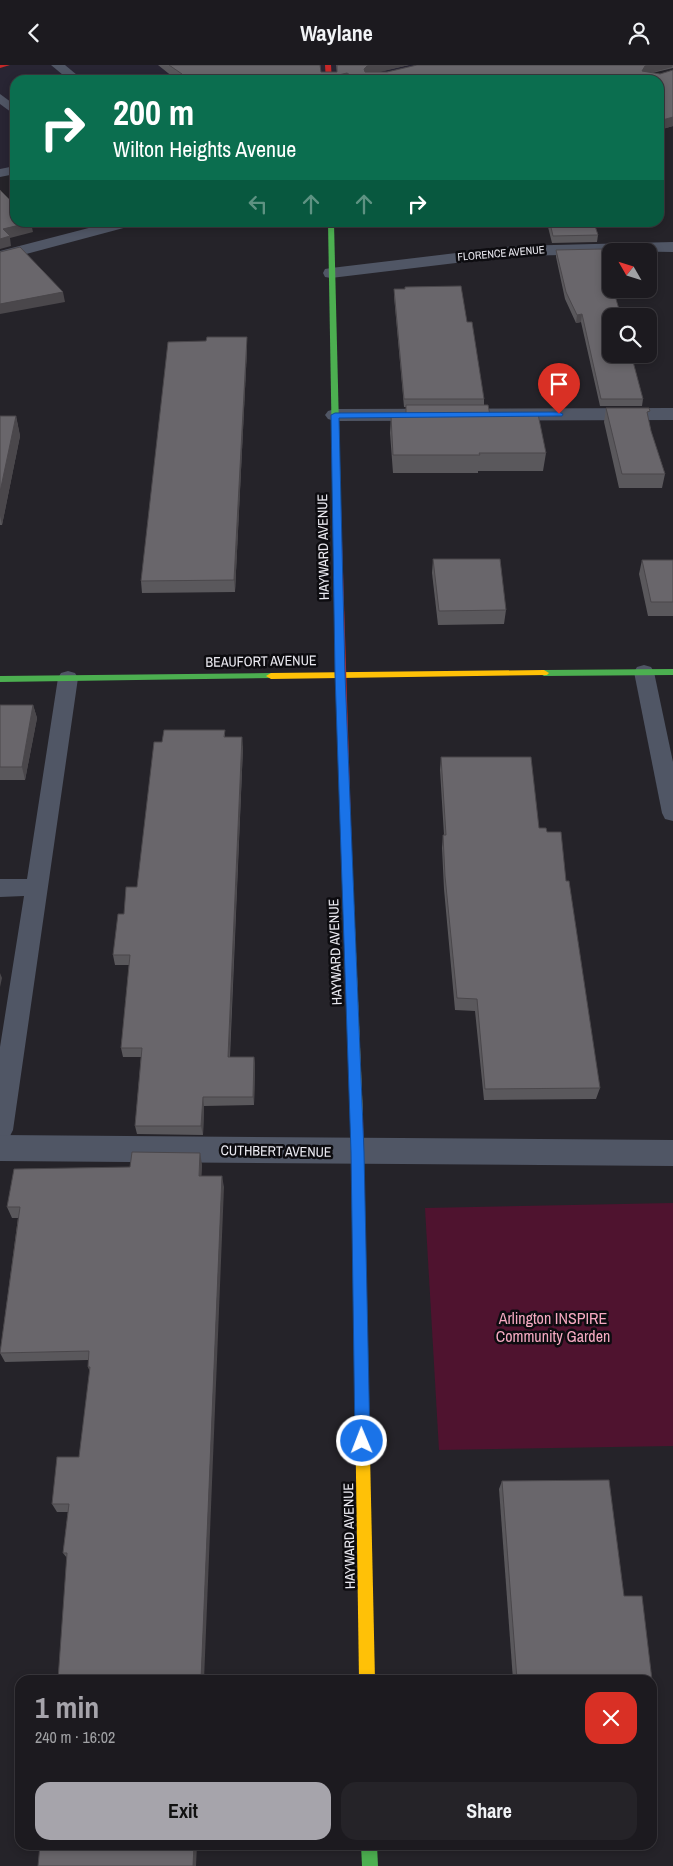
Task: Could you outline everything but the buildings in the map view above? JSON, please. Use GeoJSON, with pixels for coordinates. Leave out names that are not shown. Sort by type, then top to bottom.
{"type":"FeatureCollection","features":[{"type":"Feature","properties":{"kind":"street"},"geometry":{"type":"LineString","coordinates":[[0,67],[6,65]]}},
{"type":"Feature","properties":{"kind":"street"},"geometry":{"type":"LineString","coordinates":[[0,257],[110,227]]}},
{"type":"Feature","properties":{"kind":"street","name":"HAYWARD AVENUE"},"geometry":{"type":"LineString","coordinates":[[331,227],[340,674],[358,1152],[366,1675]]}},
{"type":"Feature","properties":{"kind":"street","name":"FLORENCE AVENUE"},"geometry":{"type":"LineString","coordinates":[[331,273],[514,251],[673,247]]}},
{"type":"Feature","properties":{"kind":"street"},"geometry":{"type":"LineString","coordinates":[[335,415],[673,413]]}},
{"type":"Feature","properties":{"kind":"street","name":"BEAUFORT AVENUE"},"geometry":{"type":"LineString","coordinates":[[0,679],[673,672]]}},
{"type":"Feature","properties":{"kind":"street","name":"CUTHBERT AVENUE"},"geometry":{"type":"LineString","coordinates":[[0,1149],[673,1153]]}},
{"type":"Feature","properties":{"kind":"street"},"geometry":{"type":"LineString","coordinates":[[369,1850],[370,1866]]}},
{"type":"Feature","properties":{"kind":"lane"},"geometry":{"type":"LineString","coordinates":[[57,65],[70,75]]}},
{"type":"Feature","properties":{"kind":"lane"},"geometry":{"type":"LineString","coordinates":[[0,98],[10,106]]}},
{"type":"Feature","properties":{"kind":"lane"},"geometry":{"type":"LineString","coordinates":[[644,672],[673,813]]}},
{"type":"Feature","properties":{"kind":"lane"},"geometry":{"type":"LineString","coordinates":[[0,1130],[68,679]]}},
{"type":"Feature","properties":{"kind":"lane"},"geometry":{"type":"LineString","coordinates":[[0,888],[36,887]]}},
{"type":"Feature","properties":{"kind":"shaded area"},"geometry":{"type":"Polygon","coordinates":[[[0,65],[432,65],[433,75],[10,75],[10,171],[0,174],[0,65]]]}},
{"type":"Feature","properties":{"kind":"green space","name":"Arlington INSPIRE Community Garden"},"geometry":{"type":"Polygon","coordinates":[[[673,1203],[673,1446],[439,1450],[425,1208],[673,1203]]]}},
{"type":"Feature","properties":{"kind":"traffic: fast"},"geometry":{"type":"LineString","coordinates":[[331,227],[337,508]]}},
{"type":"Feature","properties":{"kind":"traffic: fast"},"geometry":{"type":"LineString","coordinates":[[544,673],[673,672]]}},
{"type":"Feature","properties":{"kind":"traffic: fast"},"geometry":{"type":"LineString","coordinates":[[0,679],[271,676]]}},
{"type":"Feature","properties":{"kind":"traffic: fast"},"geometry":{"type":"LineString","coordinates":[[369,1850],[370,1866]]}},
{"type":"Feature","properties":{"kind":"traffic: slow"},"geometry":{"type":"LineString","coordinates":[[271,676],[544,673]]}},
{"type":"Feature","properties":{"kind":"traffic: slow"},"geometry":{"type":"LineString","coordinates":[[347,856],[357,1118]]}},
{"type":"Feature","properties":{"kind":"traffic: slow"},"geometry":{"type":"LineString","coordinates":[[362,1408],[367,1675]]}},
{"type":"Feature","properties":{"kind":"traffic: jam"},"geometry":{"type":"LineString","coordinates":[[0,66],[7,65]]}},
{"type":"Feature","properties":{"kind":"traffic: jam"},"geometry":{"type":"LineString","coordinates":[[328,65],[329,75]]}},
{"type":"Feature","properties":{"kind":"traffic: jam"},"geometry":{"type":"LineString","coordinates":[[337,508],[347,856]]}},
{"type":"Feature","properties":{"kind":"traffic: jam"},"geometry":{"type":"LineString","coordinates":[[357,1118],[362,1408]]}},
{"type":"Feature","properties":{"kind":"route"},"geometry":{"type":"LineString","coordinates":[[362,1441],[358,1152],[340,674],[335,415],[559,414]]}}]}
